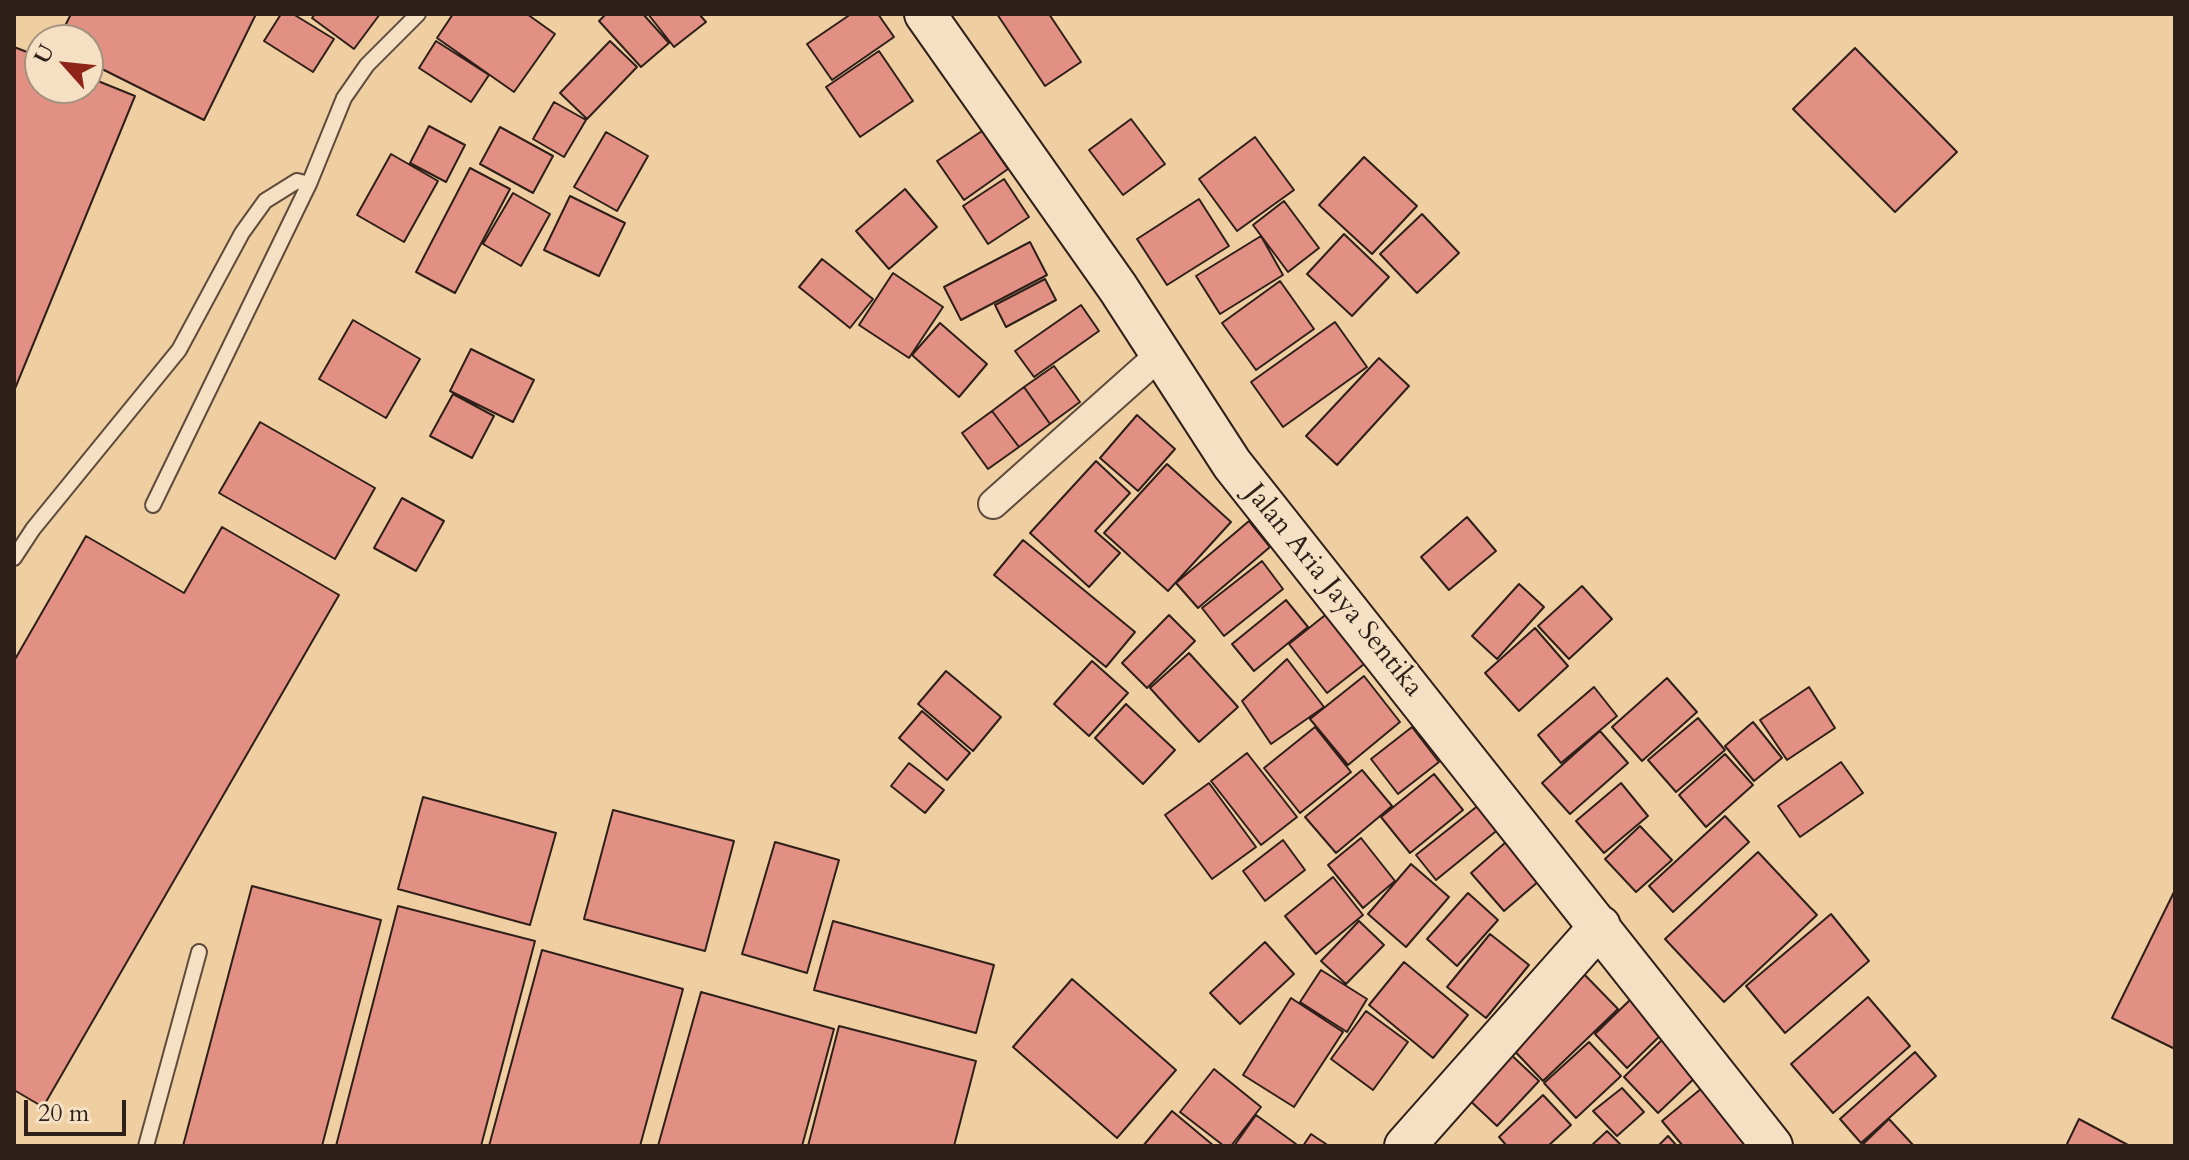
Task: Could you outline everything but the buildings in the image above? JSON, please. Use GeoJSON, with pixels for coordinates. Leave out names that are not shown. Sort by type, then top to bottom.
{"type":"FeatureCollection","features":[{"type":"Feature","properties":{"kind":"street","name":"Jalan Aria Jaya Sentika"},"geometry":{"type":"LineString","coordinates":[[925,14],[1118,288],[1232,464],[1772,1146]]}},
{"type":"Feature","properties":{"kind":"street"},"geometry":{"type":"LineString","coordinates":[[993,504],[1161,354]]}},
{"type":"Feature","properties":{"kind":"street"},"geometry":{"type":"LineString","coordinates":[[1405,1146],[1600,926]]}},
{"type":"Feature","properties":{"kind":"lane"},"geometry":{"type":"LineString","coordinates":[[153,505],[309,184],[344,98],[367,65],[418,14]]}},
{"type":"Feature","properties":{"kind":"lane"},"geometry":{"type":"LineString","coordinates":[[14,558],[33,529],[179,350],[242,233],[265,201],[297,181],[309,184]]}},
{"type":"Feature","properties":{"kind":"lane"},"geometry":{"type":"LineString","coordinates":[[146,1146],[199,952]]}}]}
